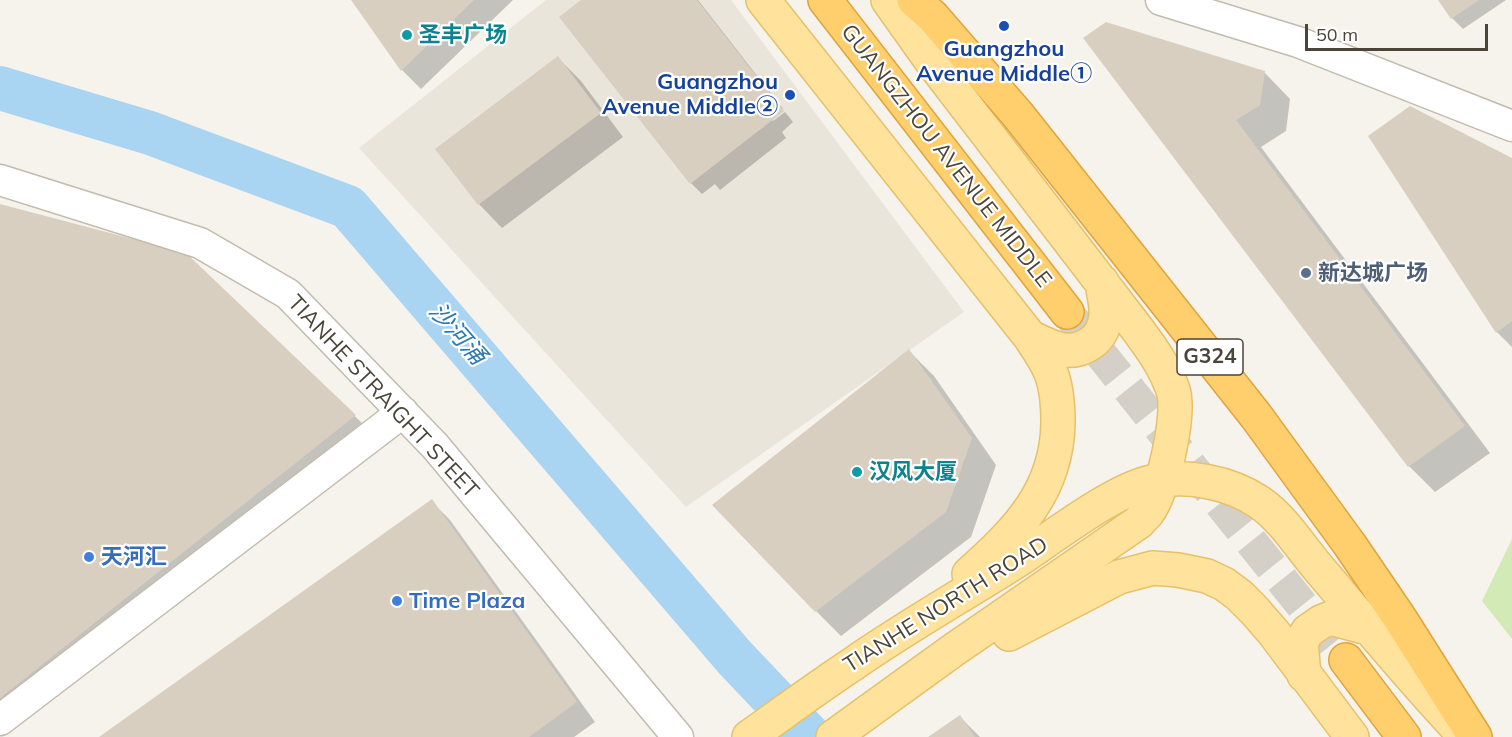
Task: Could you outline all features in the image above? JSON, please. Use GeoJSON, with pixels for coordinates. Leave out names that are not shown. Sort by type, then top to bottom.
{"type":"FeatureCollection","features":[{"type":"Feature","properties":{"kind":"highway","name":"GUANGZHOU AVENUE MIDDLE"},"geometry":{"type":"LineString","coordinates":[[825,0],[1067,312]]}},
{"type":"Feature","properties":{"kind":"highway","name":"G324"},"geometry":{"type":"LineString","coordinates":[[914,0],[933,17],[1032,132],[1256,416],[1356,554],[1426,658],[1475,737]]}},
{"type":"Feature","properties":{"kind":"highway"},"geometry":{"type":"LineString","coordinates":[[1346,660],[1404,737]]}},
{"type":"Feature","properties":{"kind":"main road"},"geometry":{"type":"LineString","coordinates":[[763,0],[1030,337],[1051,373],[1058,412],[1053,462],[1042,491],[1017,527],[968,574],[854,663]]}},
{"type":"Feature","properties":{"kind":"main road"},"geometry":{"type":"LineString","coordinates":[[888,0],[932,62],[1102,282],[1162,364],[1174,393],[1173,434],[1168,458],[1154,489]]}},
{"type":"Feature","properties":{"kind":"main road"},"geometry":{"type":"LineString","coordinates":[[1030,337],[1052,348],[1068,351],[1083,349],[1096,340],[1103,330],[1107,313],[1102,282]]}},
{"type":"Feature","properties":{"kind":"main road"},"geometry":{"type":"LineString","coordinates":[[1154,489],[1194,479],[1238,491],[1260,502],[1291,534],[1430,700],[1466,737]]}},
{"type":"Feature","properties":{"kind":"main road","name":"TIANHE NORTH ROAD"},"geometry":{"type":"LineString","coordinates":[[749,737],[854,663],[976,588],[1100,506],[1123,493],[1154,489]]}},
{"type":"Feature","properties":{"kind":"main road","name":"TIANHE NORTH ROAD"},"geometry":{"type":"LineString","coordinates":[[833,737],[952,651],[1139,522],[1154,489]]}},
{"type":"Feature","properties":{"kind":"main road"},"geometry":{"type":"LineString","coordinates":[[881,704],[1036,619],[1119,577],[1153,568],[1207,576],[1224,584],[1239,595],[1274,633],[1352,737]]}},
{"type":"Feature","properties":{"kind":"main road"},"geometry":{"type":"LineString","coordinates":[[1304,675],[1301,642],[1308,631],[1331,618],[1368,628]]}},
{"type":"Feature","properties":{"kind":"street"},"geometry":{"type":"LineString","coordinates":[[1161,0],[1298,42],[1512,126]]}},
{"type":"Feature","properties":{"kind":"street","name":"TIANHE STRAIGHT STEET"},"geometry":{"type":"LineString","coordinates":[[0,180],[200,243],[288,294],[435,446],[678,737]]}},
{"type":"Feature","properties":{"kind":"street"},"geometry":{"type":"LineString","coordinates":[[0,720],[403,412]]}},
{"type":"Feature","properties":{"kind":"shaded area"},"geometry":{"type":"Polygon","coordinates":[[[546,0],[731,0],[964,312],[686,507],[359,148],[546,0]]]}},
{"type":"Feature","properties":{"kind":"green space"},"geometry":{"type":"Polygon","coordinates":[[[1512,539],[1512,639],[1482,601],[1512,539]]]}},
{"type":"Feature","properties":{"kind":"building","name":"圣丰广场"},"geometry":{"type":"Polygon","coordinates":[[[351,0],[474,0],[401,71],[351,0]]]}},
{"type":"Feature","properties":{"kind":"building"},"geometry":{"type":"Polygon","coordinates":[[[581,0],[697,0],[784,111],[690,184],[559,17],[581,0]]]}},
{"type":"Feature","properties":{"kind":"building"},"geometry":{"type":"Polygon","coordinates":[[[1438,0],[1479,0],[1451,19],[1438,0]]]}},
{"type":"Feature","properties":{"kind":"building","name":"新达城广场"},"geometry":{"type":"Polygon","coordinates":[[[1106,22],[1265,71],[1260,105],[1236,120],[1465,426],[1408,467],[1083,38],[1106,22]]]}},
{"type":"Feature","properties":{"kind":"building"},"geometry":{"type":"Polygon","coordinates":[[[558,56],[601,113],[478,205],[435,149],[558,56]]]}},
{"type":"Feature","properties":{"kind":"building"},"geometry":{"type":"Polygon","coordinates":[[[1410,106],[1512,158],[1512,321],[1496,333],[1368,136],[1410,106]]]}},
{"type":"Feature","properties":{"kind":"building","name":"天河汇"},"geometry":{"type":"Polygon","coordinates":[[[0,204],[186,253],[356,415],[0,698],[0,204]]]}},
{"type":"Feature","properties":{"kind":"building","name":"汉风大厦"},"geometry":{"type":"Polygon","coordinates":[[[909,349],[972,438],[946,512],[815,612],[712,505],[909,349]]]}},
{"type":"Feature","properties":{"kind":"building","name":"Time Plaza"},"geometry":{"type":"Polygon","coordinates":[[[432,499],[577,702],[529,737],[99,737],[432,499]]]}},
{"type":"Feature","properties":{"kind":"building"},"geometry":{"type":"Polygon","coordinates":[[[960,715],[975,737],[928,737],[960,715]]]}},
{"type":"Feature","properties":{"kind":"waterway","name":"沙河涌"},"geometry":{"type":"LineString","coordinates":[[0,88],[150,133],[348,207],[735,658],[810,737]]}},
{"type":"Feature","properties":{"kind":"tunnel"},"geometry":{"type":"LineString","coordinates":[[1067,312],[1346,660]]}},
{"type":"Feature","properties":{"kind":"place","name":"Guangzhou Avenue Middle①"},"geometry":{"type":"Point","coordinates":[1004,26]}},
{"type":"Feature","properties":{"kind":"place","name":"圣丰广场"},"geometry":{"type":"Point","coordinates":[407,35]}},
{"type":"Feature","properties":{"kind":"place","name":"Guangzhou Avenue Middle②"},"geometry":{"type":"Point","coordinates":[790,95]}},
{"type":"Feature","properties":{"kind":"place","name":"新达城广场"},"geometry":{"type":"Point","coordinates":[1306,273]}},
{"type":"Feature","properties":{"kind":"place","name":"汉风大厦"},"geometry":{"type":"Point","coordinates":[857,472]}},
{"type":"Feature","properties":{"kind":"place","name":"天河汇"},"geometry":{"type":"Point","coordinates":[89,557]}},
{"type":"Feature","properties":{"kind":"place","name":"Time Plaza"},"geometry":{"type":"Point","coordinates":[397,601]}}]}
